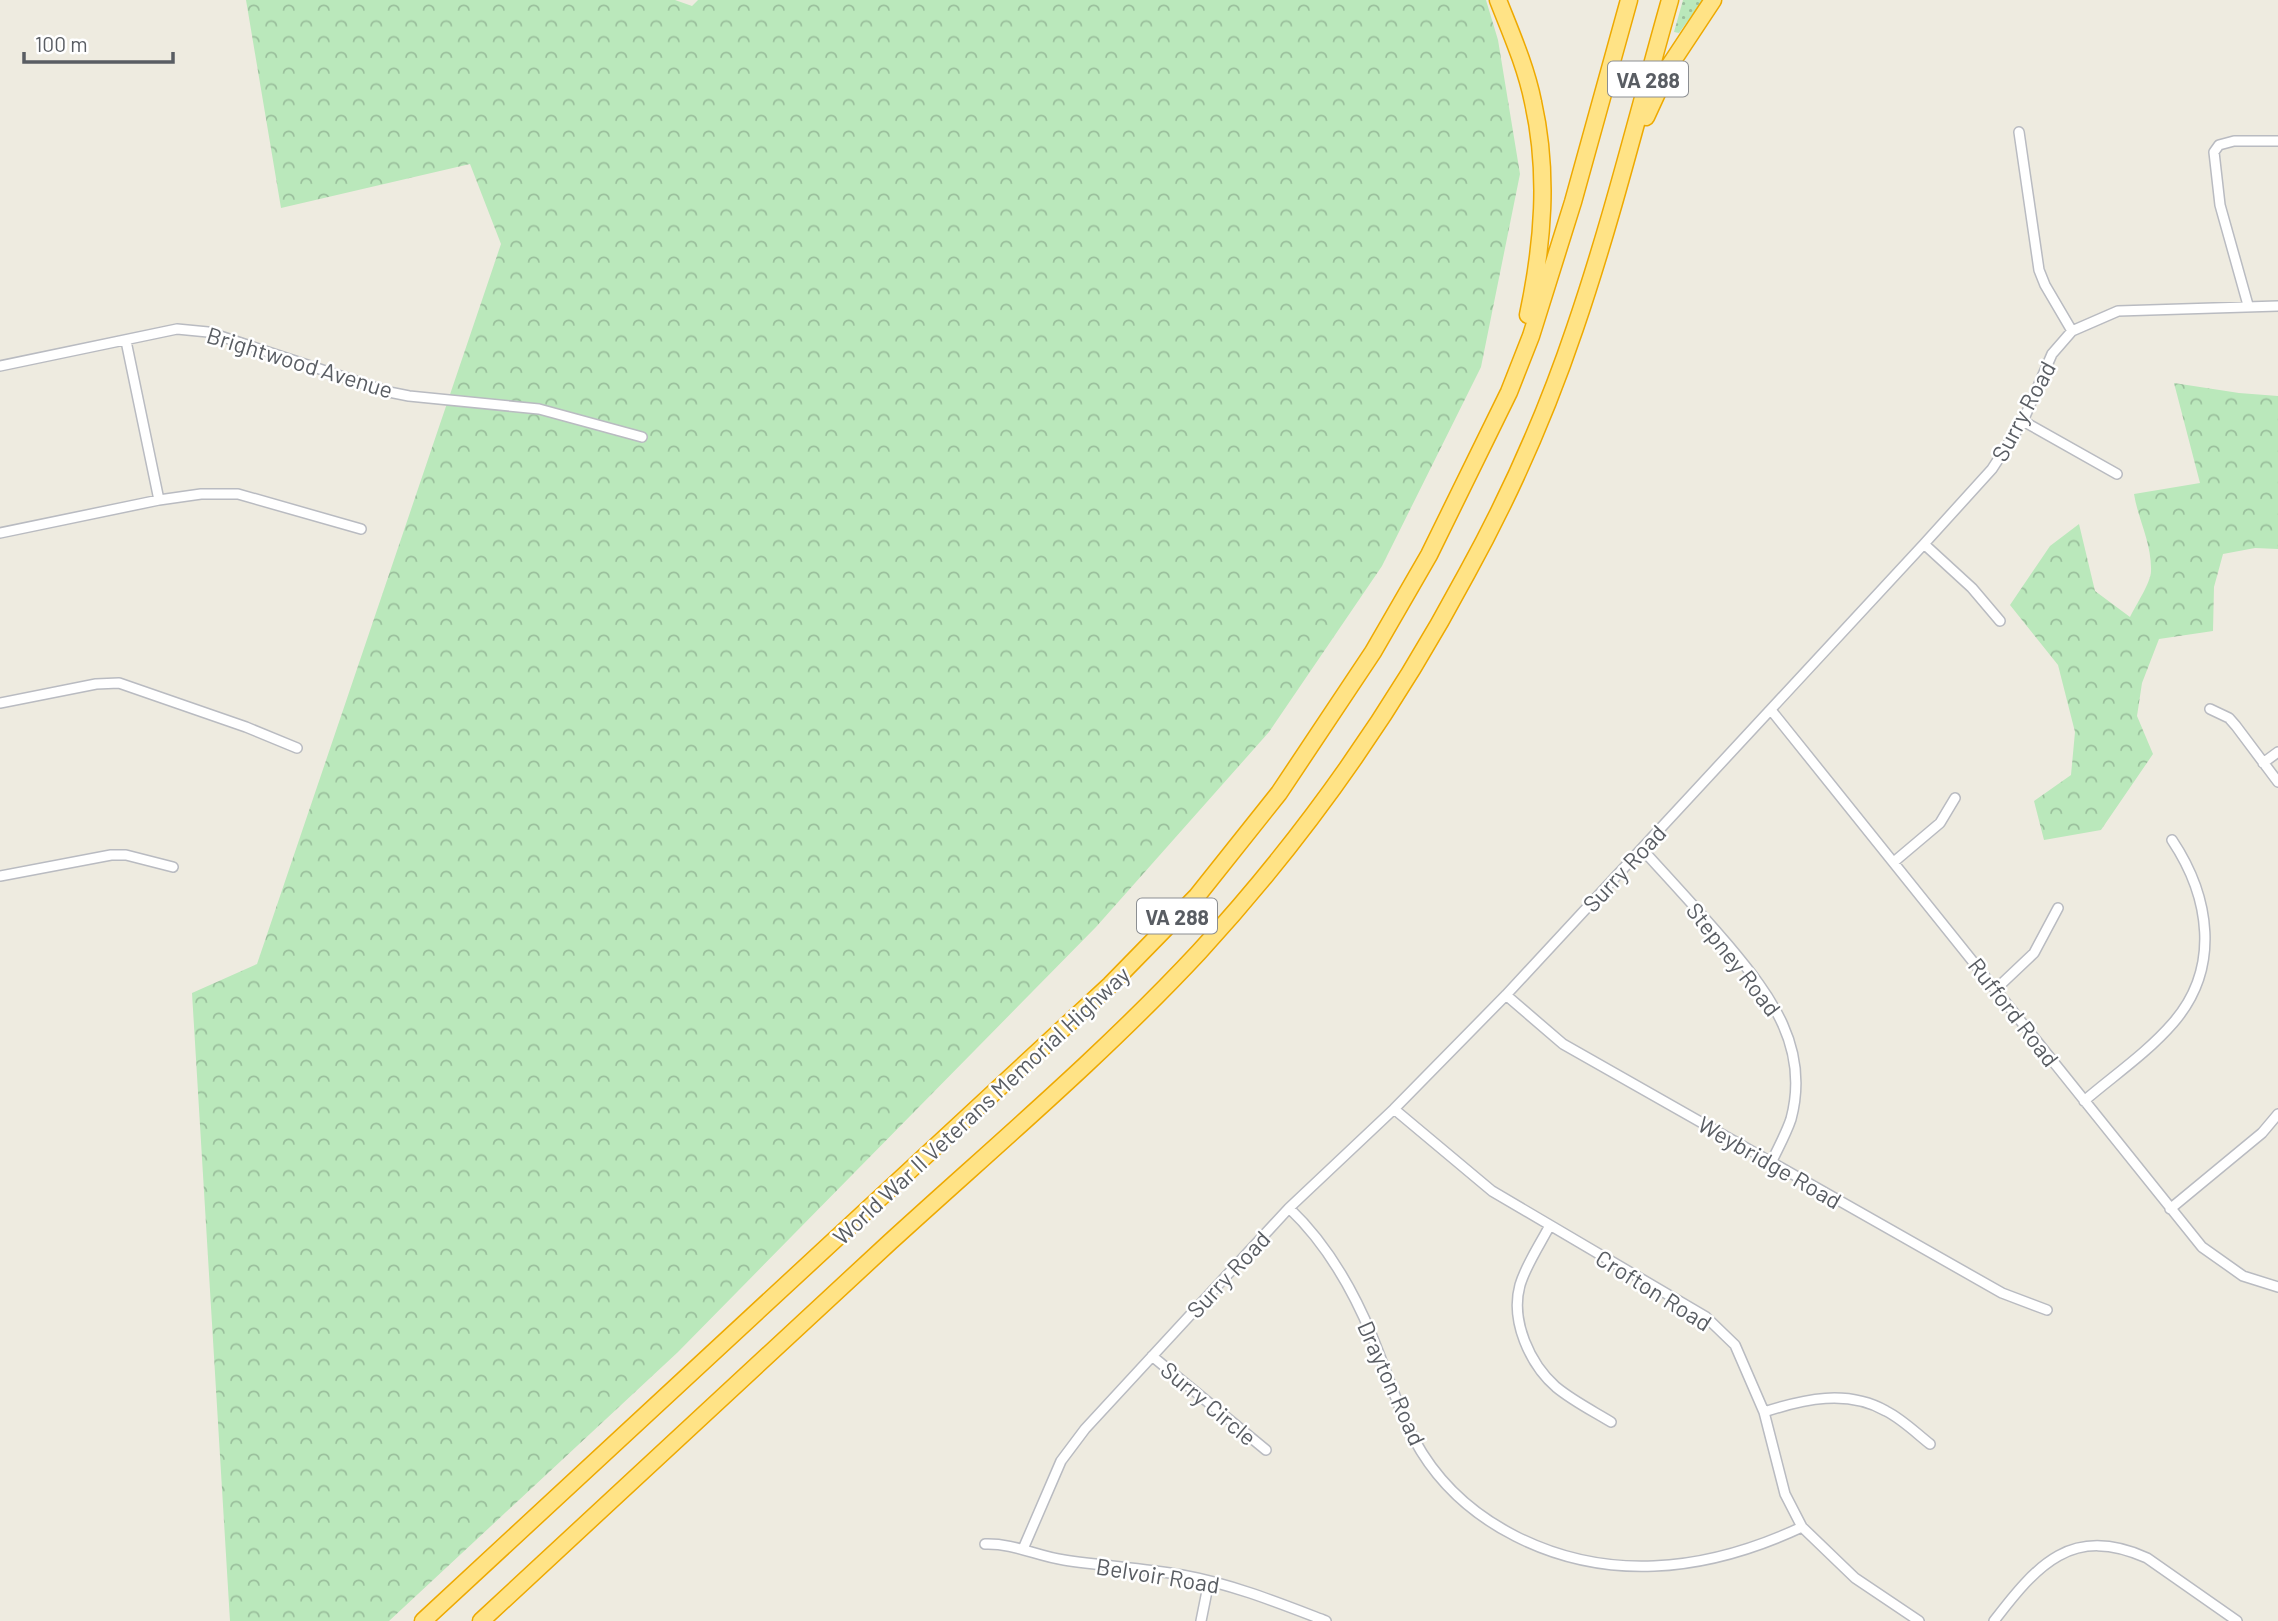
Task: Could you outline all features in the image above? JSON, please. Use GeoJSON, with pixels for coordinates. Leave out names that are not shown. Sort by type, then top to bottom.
{"type":"FeatureCollection","features":[{"type":"Feature","properties":{"kind":"highway"},"geometry":{"type":"LineString","coordinates":[[1498,0],[1534,102],[1542,164],[1542,239],[1528,316],[1531,336]]}},
{"type":"Feature","properties":{"kind":"highway","name":"World War II Veterans Memorial Highway"},"geometry":{"type":"LineString","coordinates":[[423,1621],[1110,985],[1197,895],[1279,793],[1399,609],[1457,499],[1509,391],[1531,336],[1573,202],[1629,0]]}},
{"type":"Feature","properties":{"kind":"highway","name":"World War II Veterans Memorial Highway"},"geometry":{"type":"LineString","coordinates":[[481,1621],[1096,1053],[1198,953],[1275,863],[1332,790],[1400,689],[1478,553],[1518,470],[1575,329],[1627,157],[1670,0]]}},
{"type":"Feature","properties":{"kind":"highway"},"geometry":{"type":"LineString","coordinates":[[1627,157],[1670,65],[1713,0]]}},
{"type":"Feature","properties":{"kind":"street"},"geometry":{"type":"LineString","coordinates":[[2019,132],[2037,262],[2045,285],[2072,331]]}},
{"type":"Feature","properties":{"kind":"street"},"geometry":{"type":"LineString","coordinates":[[2248,305],[2220,205],[2214,152],[2220,145],[2234,141],[2278,141]]}},
{"type":"Feature","properties":{"kind":"street","name":"Surry Road"},"geometry":{"type":"LineString","coordinates":[[1023,1549],[1061,1461],[1085,1429],[1289,1208],[1394,1110],[1506,995],[1992,469],[2023,421],[2053,355],[2072,331],[2118,311],[2278,306]]}},
{"type":"Feature","properties":{"kind":"street","name":"Brightwood Avenue"},"geometry":{"type":"LineString","coordinates":[[0,366],[177,329],[208,332],[389,392],[539,409],[642,437]]}},
{"type":"Feature","properties":{"kind":"street"},"geometry":{"type":"LineString","coordinates":[[126,341],[159,500]]}},
{"type":"Feature","properties":{"kind":"street"},"geometry":{"type":"LineString","coordinates":[[2023,421],[2118,474]]}},
{"type":"Feature","properties":{"kind":"street"},"geometry":{"type":"LineString","coordinates":[[0,533],[159,500],[201,494],[238,494],[361,529]]}},
{"type":"Feature","properties":{"kind":"street"},"geometry":{"type":"LineString","coordinates":[[1924,544],[1972,587],[2000,621]]}},
{"type":"Feature","properties":{"kind":"street"},"geometry":{"type":"LineString","coordinates":[[0,704],[96,684],[119,683],[246,727],[297,748]]}},
{"type":"Feature","properties":{"kind":"street"},"geometry":{"type":"LineString","coordinates":[[2210,709],[2229,718],[2278,782]]}},
{"type":"Feature","properties":{"kind":"street","name":"Rufford Road"},"geometry":{"type":"LineString","coordinates":[[1771,710],[1895,861],[2202,1247],[2244,1276],[2278,1287]]}},
{"type":"Feature","properties":{"kind":"street"},"geometry":{"type":"LineString","coordinates":[[2263,763],[2278,752]]}},
{"type":"Feature","properties":{"kind":"street"},"geometry":{"type":"LineString","coordinates":[[1895,861],[1940,823],[1955,797]]}},
{"type":"Feature","properties":{"kind":"street"},"geometry":{"type":"LineString","coordinates":[[2084,1101],[2159,1038],[2174,1022],[2192,994],[2198,978],[2204,943],[2202,902],[2186,861],[2172,840]]}},
{"type":"Feature","properties":{"kind":"street","name":"Stepney Road"},"geometry":{"type":"LineString","coordinates":[[1642,849],[1736,955],[1773,1002],[1784,1024],[1793,1051],[1794,1101],[1785,1135],[1771,1163]]}},
{"type":"Feature","properties":{"kind":"street"},"geometry":{"type":"LineString","coordinates":[[0,876],[111,855],[126,855],[173,867]]}},
{"type":"Feature","properties":{"kind":"street"},"geometry":{"type":"LineString","coordinates":[[1996,989],[2034,954],[2058,908]]}},
{"type":"Feature","properties":{"kind":"street","name":"Weybridge Road"},"geometry":{"type":"LineString","coordinates":[[1506,995],[1563,1044],[2002,1293],[2047,1310]]}},
{"type":"Feature","properties":{"kind":"street","name":"Crofton Road"},"geometry":{"type":"LineString","coordinates":[[1394,1110],[1492,1191],[1549,1227],[1706,1317],[1735,1345],[1764,1412],[1785,1494],[1801,1527],[1856,1578],[1919,1621]]}},
{"type":"Feature","properties":{"kind":"street"},"geometry":{"type":"LineString","coordinates":[[2170,1209],[2262,1133],[2278,1114]]}},
{"type":"Feature","properties":{"kind":"street","name":"Drayton Road"},"geometry":{"type":"LineString","coordinates":[[1289,1208],[1313,1234],[1350,1290],[1370,1330],[1398,1405],[1427,1459],[1456,1494],[1493,1524],[1535,1547],[1550,1552],[1577,1559],[1631,1566],[1678,1564],[1722,1555],[1780,1537],[1801,1527]]}},
{"type":"Feature","properties":{"kind":"street"},"geometry":{"type":"LineString","coordinates":[[1549,1227],[1526,1270],[1519,1292],[1517,1309],[1524,1340],[1532,1357],[1555,1386],[1611,1422]]}},
{"type":"Feature","properties":{"kind":"street","name":"Surry Circle"},"geometry":{"type":"LineString","coordinates":[[1152,1356],[1266,1450]]}},
{"type":"Feature","properties":{"kind":"street"},"geometry":{"type":"LineString","coordinates":[[1764,1412],[1825,1398],[1858,1399],[1889,1412],[1930,1444]]}},
{"type":"Feature","properties":{"kind":"street","name":"Belvoir Road"},"geometry":{"type":"LineString","coordinates":[[985,1544],[1011,1546],[1064,1560],[1209,1581],[1246,1591],[1326,1621]]}},
{"type":"Feature","properties":{"kind":"street"},"geometry":{"type":"LineString","coordinates":[[1994,1621],[2019,1590],[2047,1563],[2079,1547],[2101,1545],[2125,1549],[2147,1558],[2237,1621]]}},
{"type":"Feature","properties":{"kind":"street"},"geometry":{"type":"LineString","coordinates":[[1201,1621],[1209,1581]]}},
{"type":"Feature","properties":{"kind":"green space"},"geometry":{"type":"Polygon","coordinates":[[[246,0],[675,0],[692,6],[698,0],[1486,0],[1498,40],[1520,174],[1481,367],[1382,566],[1269,732],[1096,927],[678,1352],[389,1621],[230,1621],[192,993],[257,964],[501,244],[470,164],[281,208],[246,0]]]}},
{"type":"Feature","properties":{"kind":"green space"},"geometry":{"type":"Polygon","coordinates":[[[1683,0],[1703,0],[1679,33],[1674,32],[1683,0]]]}},
{"type":"Feature","properties":{"kind":"green space"},"geometry":{"type":"Polygon","coordinates":[[[2174,383],[2278,396],[2278,549],[2255,548],[2223,554],[2214,587],[2213,631],[2159,639],[2142,683],[2137,716],[2153,754],[2101,830],[2044,840],[2034,801],[2071,775],[2075,732],[2058,665],[2010,605],[2050,546],[2079,524],[2095,591],[2130,617],[2151,571],[2149,551],[2134,494],[2200,483],[2174,383]]]}}]}
